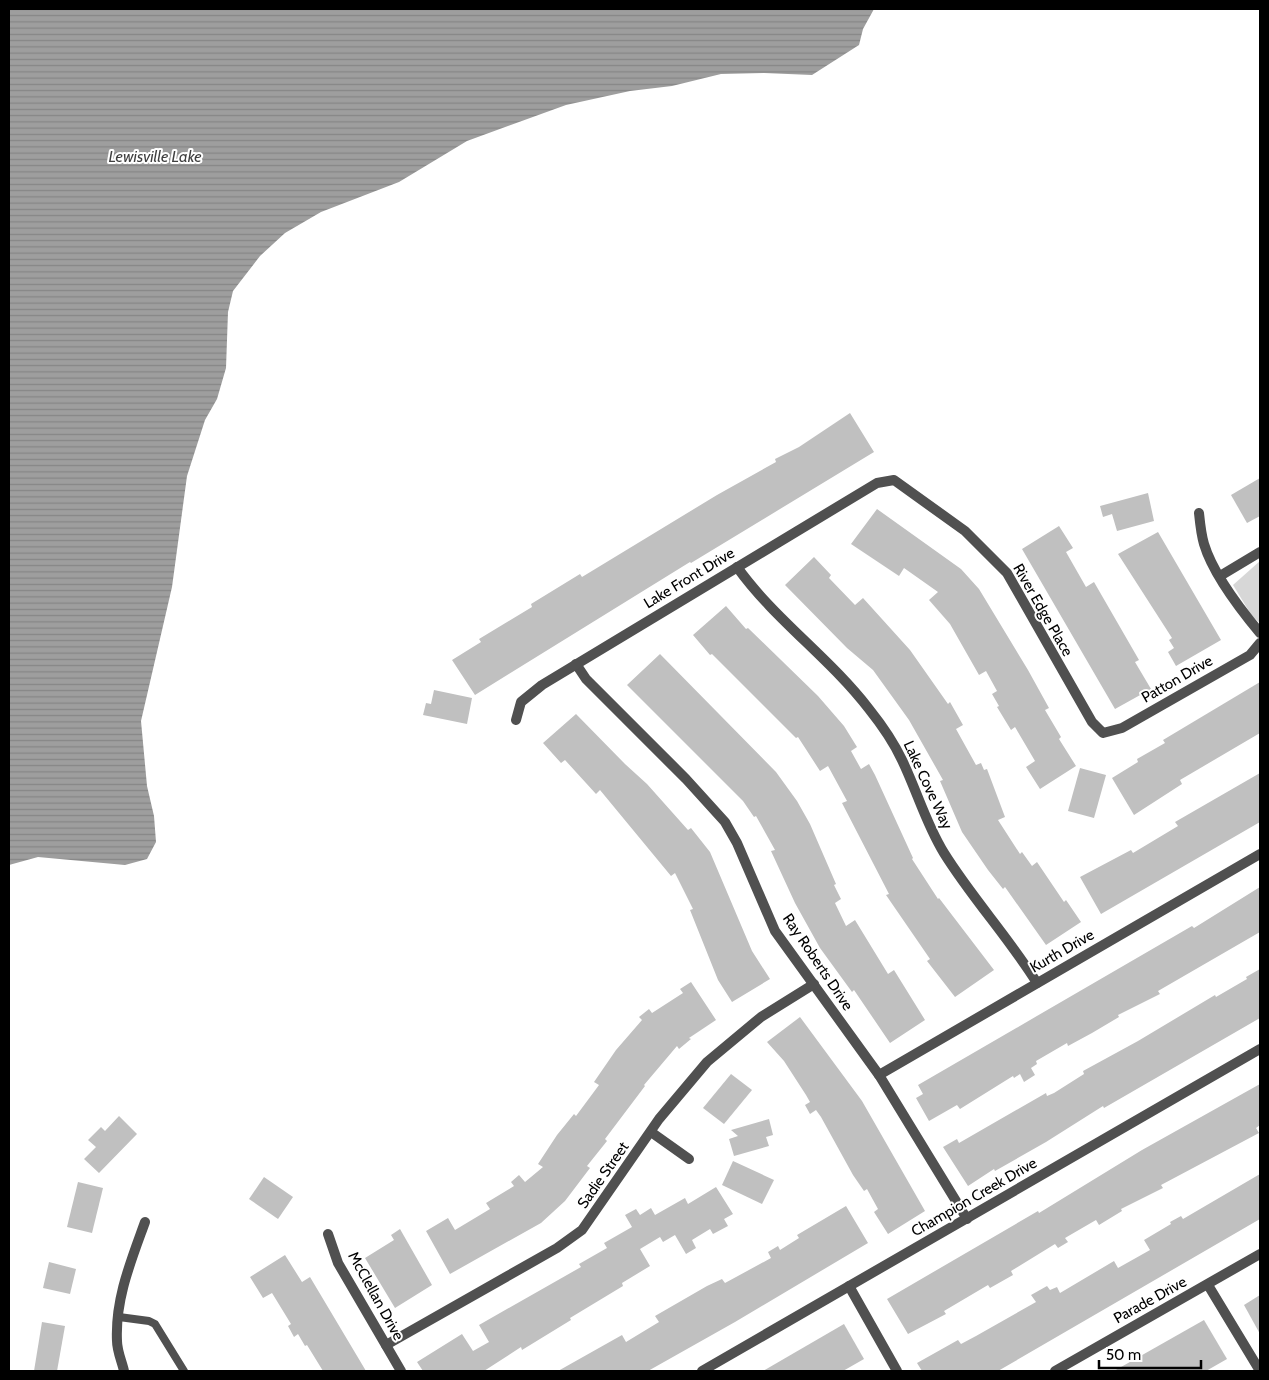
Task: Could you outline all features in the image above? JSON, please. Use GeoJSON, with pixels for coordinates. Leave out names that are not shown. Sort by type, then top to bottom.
{"type":"FeatureCollection","features":[{"type":"Feature","properties":{"kind":"street","name":"Lake Front Drive"},"geometry":{"type":"LineString","coordinates":[[516,720],[521,702],[542,685],[877,483],[894,480]]}},
{"type":"Feature","properties":{"kind":"street","name":"River Edge Place"},"geometry":{"type":"LineString","coordinates":[[894,480],[965,531],[1007,573],[1077,698],[1092,722],[1103,733]]}},
{"type":"Feature","properties":{"kind":"street"},"geometry":{"type":"LineString","coordinates":[[1199,513],[1204,544],[1220,576],[1237,605],[1260,633]]}},
{"type":"Feature","properties":{"kind":"street"},"geometry":{"type":"LineString","coordinates":[[1220,576],[1260,552]]}},
{"type":"Feature","properties":{"kind":"street","name":"Lake Cove Way"},"geometry":{"type":"LineString","coordinates":[[737,567],[753,589],[838,672],[870,710],[902,758],[927,822],[944,854],[1022,958],[1037,983]]}},
{"type":"Feature","properties":{"kind":"street","name":"Patton Drive"},"geometry":{"type":"LineString","coordinates":[[1103,733],[1122,728],[1250,655],[1260,643]]}},
{"type":"Feature","properties":{"kind":"street","name":"Ray Roberts Drive"},"geometry":{"type":"LineString","coordinates":[[576,664],[586,679],[693,786],[725,822],[737,843],[775,931],[879,1075],[966,1219]]}},
{"type":"Feature","properties":{"kind":"street","name":"Kurth Drive"},"geometry":{"type":"LineString","coordinates":[[879,1075],[1260,854]]}},
{"type":"Feature","properties":{"kind":"street","name":"Sadie Street"},"geometry":{"type":"LineString","coordinates":[[386,1344],[557,1248],[582,1230],[651,1132],[707,1062],[761,1017],[814,984]]}},
{"type":"Feature","properties":{"kind":"street","name":"Champion Creek Drive"},"geometry":{"type":"LineString","coordinates":[[702,1371],[1260,1049]]}},
{"type":"Feature","properties":{"kind":"street"},"geometry":{"type":"LineString","coordinates":[[651,1132],[688,1160]]}},
{"type":"Feature","properties":{"kind":"street"},"geometry":{"type":"LineString","coordinates":[[124,1371],[117,1342],[119,1317],[124,1282],[145,1222]]}},
{"type":"Feature","properties":{"kind":"street","name":"McClellan Drive"},"geometry":{"type":"LineString","coordinates":[[328,1234],[338,1263],[402,1371]]}},
{"type":"Feature","properties":{"kind":"street","name":"Parade Drive"},"geometry":{"type":"LineString","coordinates":[[1055,1371],[1260,1254]]}},
{"type":"Feature","properties":{"kind":"street"},"geometry":{"type":"LineString","coordinates":[[1208,1285],[1260,1371]]}},
{"type":"Feature","properties":{"kind":"street"},"geometry":{"type":"LineString","coordinates":[[849,1286],[896,1371]]}},
{"type":"Feature","properties":{"kind":"lane"},"geometry":{"type":"LineString","coordinates":[[119,1317],[149,1321],[154,1324],[184,1371]]}},
{"type":"Feature","properties":{"kind":"shaded area"},"geometry":{"type":"Polygon","coordinates":[[[1260,561],[1260,623],[1252,616],[1233,585],[1260,561]]]}},
{"type":"Feature","properties":{"kind":"water","name":"Lewisville Lake"},"geometry":{"type":"Polygon","coordinates":[[[9,9],[874,9],[863,29],[859,45],[812,75],[721,74],[672,86],[630,91],[566,105],[467,141],[399,182],[321,212],[285,233],[260,256],[233,291],[228,312],[226,368],[217,399],[205,420],[187,476],[172,587],[141,721],[147,786],[154,816],[156,842],[147,859],[125,865],[38,857],[9,865],[9,9]]]}},
{"type":"Feature","properties":{"kind":"building"},"geometry":{"type":"Polygon","coordinates":[[[850,413],[874,452],[690,562],[475,695],[452,660],[481,642],[479,639],[532,607],[531,604],[580,574],[582,577],[717,495],[776,462],[775,459],[799,447],[850,413]]]}},
{"type":"Feature","properties":{"kind":"building"},"geometry":{"type":"Polygon","coordinates":[[[1260,478],[1260,516],[1247,523],[1231,495],[1260,478]]]}},
{"type":"Feature","properties":{"kind":"building"},"geometry":{"type":"Polygon","coordinates":[[[1148,493],[1154,521],[1117,531],[1112,514],[1103,517],[1100,506],[1148,493]]]}},
{"type":"Feature","properties":{"kind":"building"},"geometry":{"type":"Polygon","coordinates":[[[877,509],[961,569],[979,589],[1049,708],[1045,710],[1061,737],[1059,739],[1076,766],[1040,789],[1026,767],[1035,761],[1015,727],[1011,730],[997,707],[999,706],[992,694],[997,691],[986,671],[979,675],[950,624],[929,600],[938,592],[904,568],[899,576],[851,544],[877,509]]]}},
{"type":"Feature","properties":{"kind":"building"},"geometry":{"type":"Polygon","coordinates":[[[1059,526],[1073,548],[1066,552],[1086,587],[1094,582],[1139,660],[1135,662],[1151,689],[1115,709],[1022,549],[1059,526]]]}},
{"type":"Feature","properties":{"kind":"building"},"geometry":{"type":"Polygon","coordinates":[[[1158,532],[1221,640],[1176,666],[1168,652],[1174,648],[1169,640],[1172,638],[1118,554],[1158,532]]]}},
{"type":"Feature","properties":{"kind":"building"},"geometry":{"type":"Polygon","coordinates":[[[814,557],[831,575],[829,578],[855,605],[863,598],[910,650],[948,704],[950,702],[963,725],[956,729],[976,765],[981,763],[984,770],[987,769],[1005,817],[998,820],[1020,854],[1022,852],[1032,866],[1037,862],[1064,902],[1066,900],[1081,922],[1046,945],[1005,887],[1003,889],[988,870],[962,832],[940,781],[943,780],[909,720],[873,670],[847,648],[785,585],[814,557]]]}},
{"type":"Feature","properties":{"kind":"building"},"geometry":{"type":"Polygon","coordinates":[[[726,606],[746,629],[748,628],[818,696],[844,726],[857,747],[851,751],[861,769],[869,764],[875,775],[912,859],[938,899],[994,970],[955,997],[927,961],[930,959],[886,895],[889,894],[842,803],[847,801],[828,766],[820,771],[798,737],[796,738],[712,654],[710,655],[693,635],[726,606]]]}},
{"type":"Feature","properties":{"kind":"building"},"geometry":{"type":"Polygon","coordinates":[[[660,654],[776,772],[797,801],[810,824],[836,884],[834,885],[841,899],[835,903],[846,926],[855,920],[888,974],[894,970],[925,1020],[890,1043],[854,990],[852,992],[820,948],[795,903],[771,851],[775,850],[756,816],[754,817],[743,801],[627,685],[660,654]]]}},
{"type":"Feature","properties":{"kind":"building"},"geometry":{"type":"Polygon","coordinates":[[[1260,682],[1260,733],[1180,780],[1182,784],[1134,815],[1112,778],[1138,762],[1137,759],[1165,743],[1163,740],[1260,682]]]}},
{"type":"Feature","properties":{"kind":"building"},"geometry":{"type":"Polygon","coordinates":[[[434,690],[472,698],[467,724],[423,715],[426,703],[431,704],[434,690]]]}},
{"type":"Feature","properties":{"kind":"building"},"geometry":{"type":"Polygon","coordinates":[[[576,714],[647,784],[688,830],[691,828],[710,852],[752,951],[770,979],[732,1002],[718,980],[690,910],[693,909],[675,873],[671,876],[600,790],[596,794],[565,760],[561,763],[543,743],[576,714]]]}},
{"type":"Feature","properties":{"kind":"building"},"geometry":{"type":"Polygon","coordinates":[[[1080,768],[1106,775],[1094,818],[1068,811],[1080,768]]]}},
{"type":"Feature","properties":{"kind":"building"},"geometry":{"type":"Polygon","coordinates":[[[1260,773],[1260,822],[1101,914],[1080,877],[1131,850],[1133,853],[1178,826],[1175,822],[1260,773]]]}},
{"type":"Feature","properties":{"kind":"building"},"geometry":{"type":"Polygon","coordinates":[[[1260,887],[1260,932],[1158,991],[1160,994],[1118,1015],[1119,1017],[1068,1046],[1067,1043],[1036,1061],[1037,1064],[1031,1068],[1035,1075],[1024,1082],[1020,1074],[1014,1078],[1013,1076],[960,1109],[957,1105],[929,1121],[916,1098],[923,1094],[918,1085],[1192,926],[1194,928],[1260,887]]]}},
{"type":"Feature","properties":{"kind":"building"},"geometry":{"type":"Polygon","coordinates":[[[1260,969],[1260,1018],[1104,1108],[1103,1106],[1046,1142],[995,1171],[994,1169],[968,1186],[943,1147],[957,1139],[959,1143],[1046,1093],[1047,1096],[1054,1093],[1084,1074],[1083,1071],[1215,995],[1216,997],[1260,969]]]}},
{"type":"Feature","properties":{"kind":"building"},"geometry":{"type":"Polygon","coordinates":[[[691,982],[716,1020],[689,1038],[691,1039],[679,1049],[677,1046],[644,1085],[605,1139],[607,1141],[587,1166],[590,1168],[565,1201],[541,1223],[450,1274],[426,1231],[448,1218],[455,1230],[490,1209],[486,1203],[514,1186],[511,1182],[519,1175],[525,1182],[543,1167],[538,1164],[557,1135],[574,1114],[576,1116],[599,1085],[594,1082],[616,1050],[642,1020],[639,1017],[649,1009],[652,1013],[683,993],[680,989],[691,982]]]}},
{"type":"Feature","properties":{"kind":"building"},"geometry":{"type":"Polygon","coordinates":[[[800,1017],[862,1101],[925,1211],[888,1234],[874,1212],[878,1209],[867,1189],[864,1191],[853,1175],[816,1110],[810,1114],[805,1105],[810,1102],[806,1095],[784,1061],[767,1042],[800,1017]]]}},
{"type":"Feature","properties":{"kind":"building"},"geometry":{"type":"Polygon","coordinates":[[[731,1074],[752,1090],[724,1124],[703,1108],[731,1074]]]}},
{"type":"Feature","properties":{"kind":"building"},"geometry":{"type":"Polygon","coordinates":[[[1260,1084],[1260,1125],[1256,1128],[1259,1133],[1161,1185],[1163,1188],[1121,1209],[1122,1211],[1099,1225],[1096,1220],[1065,1238],[1068,1242],[1058,1248],[1055,1244],[1011,1271],[1013,1275],[990,1288],[988,1285],[944,1311],[946,1314],[908,1334],[887,1299],[1038,1211],[1039,1213],[1142,1150],[1260,1084]]]}},
{"type":"Feature","properties":{"kind":"building"},"geometry":{"type":"Polygon","coordinates":[[[119,1116],[137,1134],[99,1173],[84,1159],[96,1147],[88,1140],[101,1127],[105,1131],[119,1116]]]}},
{"type":"Feature","properties":{"kind":"building"},"geometry":{"type":"Polygon","coordinates":[[[769,1119],[773,1135],[766,1137],[769,1146],[734,1156],[729,1139],[738,1136],[731,1130],[769,1119]]]}},
{"type":"Feature","properties":{"kind":"building"},"geometry":{"type":"Polygon","coordinates":[[[733,1161],[774,1180],[762,1204],[722,1185],[733,1161]]]}},
{"type":"Feature","properties":{"kind":"building"},"geometry":{"type":"Polygon","coordinates":[[[1260,1174],[1260,1219],[998,1371],[922,1371],[917,1363],[958,1340],[961,1344],[1036,1302],[1031,1295],[1047,1286],[1050,1290],[1057,1287],[1060,1293],[1114,1261],[1118,1268],[1150,1250],[1144,1240],[1171,1224],[1170,1222],[1181,1216],[1183,1219],[1260,1174]]]}},
{"type":"Feature","properties":{"kind":"building"},"geometry":{"type":"Polygon","coordinates":[[[264,1177],[293,1197],[278,1219],[249,1199],[264,1177]]]}},
{"type":"Feature","properties":{"kind":"building"},"geometry":{"type":"Polygon","coordinates":[[[78,1182],[103,1188],[92,1233],[67,1227],[78,1182]]]}},
{"type":"Feature","properties":{"kind":"building"},"geometry":{"type":"Polygon","coordinates":[[[716,1187],[733,1214],[724,1219],[728,1226],[713,1234],[710,1229],[692,1240],[696,1248],[686,1254],[675,1235],[663,1242],[660,1237],[640,1249],[650,1266],[622,1283],[623,1286],[522,1350],[521,1347],[484,1371],[423,1371],[417,1362],[462,1334],[473,1351],[489,1342],[479,1325],[581,1267],[579,1264],[607,1248],[604,1243],[632,1227],[625,1215],[636,1209],[640,1215],[651,1208],[655,1215],[685,1198],[688,1204],[716,1187]]]}},
{"type":"Feature","properties":{"kind":"building"},"geometry":{"type":"Polygon","coordinates":[[[846,1206],[868,1243],[735,1322],[648,1371],[558,1371],[622,1335],[626,1342],[659,1322],[655,1316],[707,1286],[722,1279],[725,1283],[771,1258],[768,1252],[778,1246],[780,1250],[799,1238],[797,1235],[846,1206]]]}},
{"type":"Feature","properties":{"kind":"building"},"geometry":{"type":"Polygon","coordinates":[[[400,1229],[432,1285],[395,1308],[365,1258],[394,1240],[391,1235],[400,1229]]]}},
{"type":"Feature","properties":{"kind":"building"},"geometry":{"type":"Polygon","coordinates":[[[285,1255],[302,1282],[310,1277],[366,1371],[323,1371],[298,1334],[294,1337],[288,1326],[291,1324],[272,1293],[263,1298],[250,1277],[285,1255]]]}},
{"type":"Feature","properties":{"kind":"building"},"geometry":{"type":"Polygon","coordinates":[[[49,1262],[76,1269],[70,1294],[43,1288],[49,1262]]]}},
{"type":"Feature","properties":{"kind":"building"},"geometry":{"type":"Polygon","coordinates":[[[1260,1295],[1260,1334],[1244,1305],[1260,1295]]]}},
{"type":"Feature","properties":{"kind":"building"},"geometry":{"type":"Polygon","coordinates":[[[1204,1320],[1227,1359],[1206,1371],[1114,1371],[1204,1320]]]}},
{"type":"Feature","properties":{"kind":"building"},"geometry":{"type":"Polygon","coordinates":[[[42,1322],[65,1326],[57,1371],[34,1371],[42,1322]]]}},
{"type":"Feature","properties":{"kind":"building"},"geometry":{"type":"Polygon","coordinates":[[[844,1324],[864,1359],[843,1371],[763,1371],[844,1324]]]}}]}
